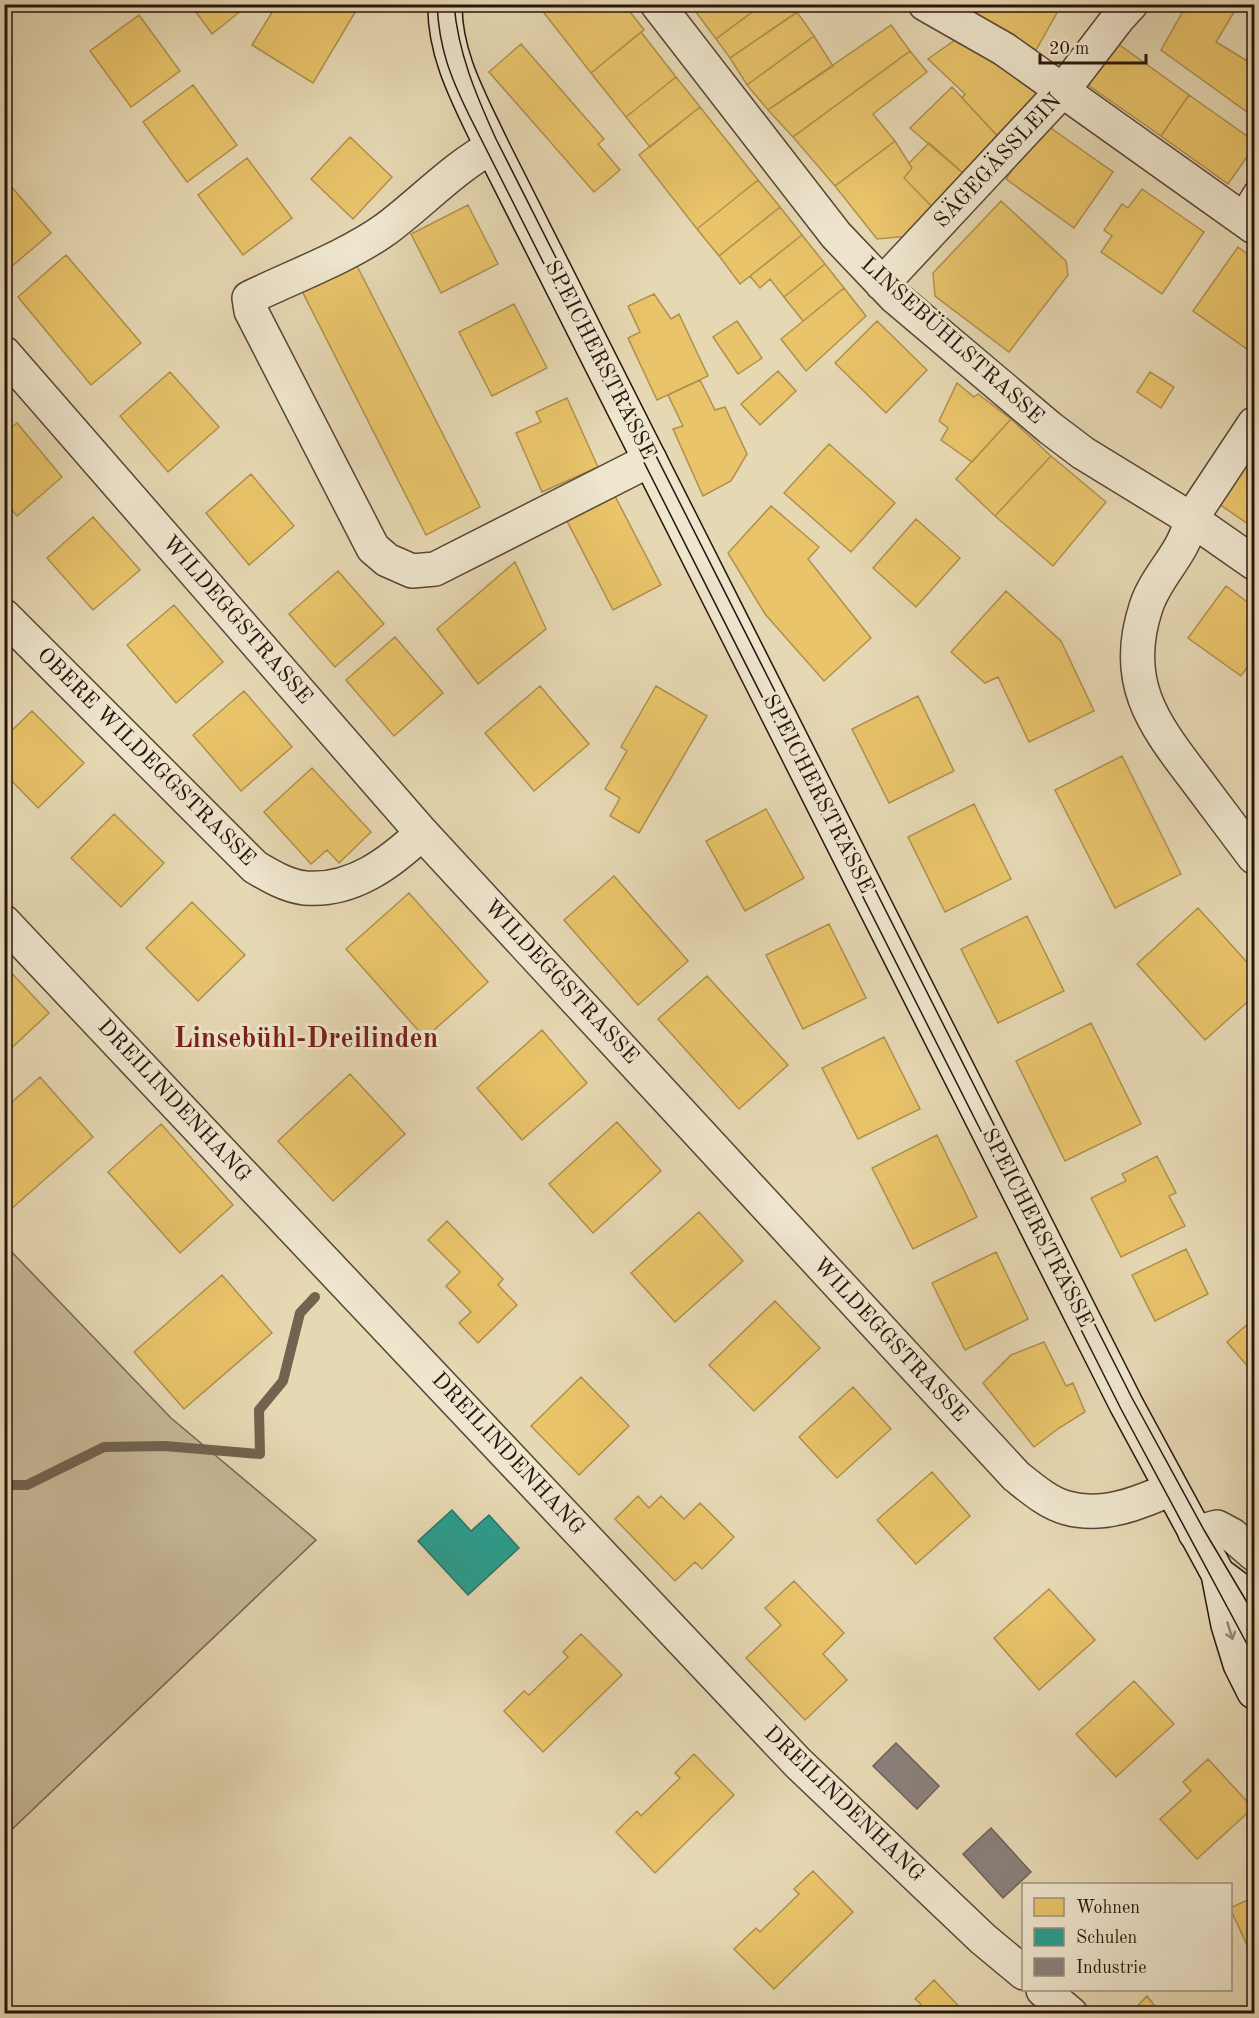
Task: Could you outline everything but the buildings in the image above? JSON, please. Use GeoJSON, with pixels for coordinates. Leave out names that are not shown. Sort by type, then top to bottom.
{"type":"FeatureCollection","features":[{"type":"Feature","properties":{"kind":"street","name":"SPEICHERSTRASSE"},"geometry":{"type":"LineString","coordinates":[[445,4],[454,66],[492,147],[1171,1489],[1218,1574],[1228,1625],[1240,1664],[1254,1692]]}},
{"type":"Feature","properties":{"kind":"street","name":"LINSEBÜHLSTRASSE"},"geometry":{"type":"LineString","coordinates":[[657,4],[836,235],[882,284],[922,320],[1083,453],[1191,519],[1254,563]]}},
{"type":"Feature","properties":{"kind":"street"},"geometry":{"type":"LineString","coordinates":[[925,4],[1004,49],[1249,211]]}},
{"type":"Feature","properties":{"kind":"street","name":"SÄGEGÄSSLEIN"},"geometry":{"type":"LineString","coordinates":[[882,284],[894,274],[1064,90],[1116,9]]}},
{"type":"Feature","properties":{"kind":"street"},"geometry":{"type":"LineString","coordinates":[[492,147],[463,167],[386,229],[365,242],[249,298],[252,311],[373,548],[387,560],[412,571],[435,569],[651,460]]}},
{"type":"Feature","properties":{"kind":"street","name":"WILDEGGSTRASSE"},"geometry":{"type":"LineString","coordinates":[[4,352],[422,832],[1016,1476],[1065,1508],[1086,1512],[1142,1502],[1171,1489]]}},
{"type":"Feature","properties":{"kind":"street"},"geometry":{"type":"LineString","coordinates":[[1254,424],[1191,519],[1188,535],[1148,601],[1139,628],[1137,658],[1141,688],[1152,717],[1171,747],[1254,857]]}},
{"type":"Feature","properties":{"kind":"street","name":"OBERE WILDEGGSTRASSE"},"geometry":{"type":"LineString","coordinates":[[4,616],[255,867],[277,879],[304,888],[334,888],[362,878],[387,862],[422,832]]}},
{"type":"Feature","properties":{"kind":"street","name":"DREILINDENHANG"},"geometry":{"type":"LineString","coordinates":[[4,922],[798,1763],[983,1939],[1022,1972]]}},
{"type":"Feature","properties":{"kind":"street"},"geometry":{"type":"LineString","coordinates":[[1195,1533],[1217,1527],[1232,1535],[1254,1554]]}},
{"type":"Feature","properties":{"kind":"street","name":"SPEICHERSTRASSE"},"geometry":{"type":"LineString","coordinates":[[1218,1574],[1242,1593],[1254,1614]]}},
{"type":"Feature","properties":{"kind":"street"},"geometry":{"type":"LineString","coordinates":[[1045,1991],[1071,2013]]}},
{"type":"Feature","properties":{"kind":"shaded area"},"geometry":{"type":"Polygon","coordinates":[[[5,1245],[171,1418],[316,1540],[5,1836],[5,1245]]]}},
{"type":"Feature","properties":{"kind":"waterway"},"geometry":{"type":"LineString","coordinates":[[4,1485],[27,1485],[104,1447],[165,1446],[260,1454],[259,1410],[283,1381],[300,1313],[315,1297]]}},
{"type":"Feature","properties":{"kind":"tram line"},"geometry":{"type":"LineString","coordinates":[[437,4],[443,48],[456,87],[469,115],[1121,1409],[1254,1657]]}},
{"type":"Feature","properties":{"kind":"tram line"},"geometry":{"type":"LineString","coordinates":[[454,4],[464,57],[496,139],[1132,1398],[1204,1530],[1254,1614]]}},
{"type":"Feature","properties":{"kind":"district","name":"Linsebühl-Dreilinden"},"geometry":{"type":"Point","coordinates":[306,1040]}}]}
